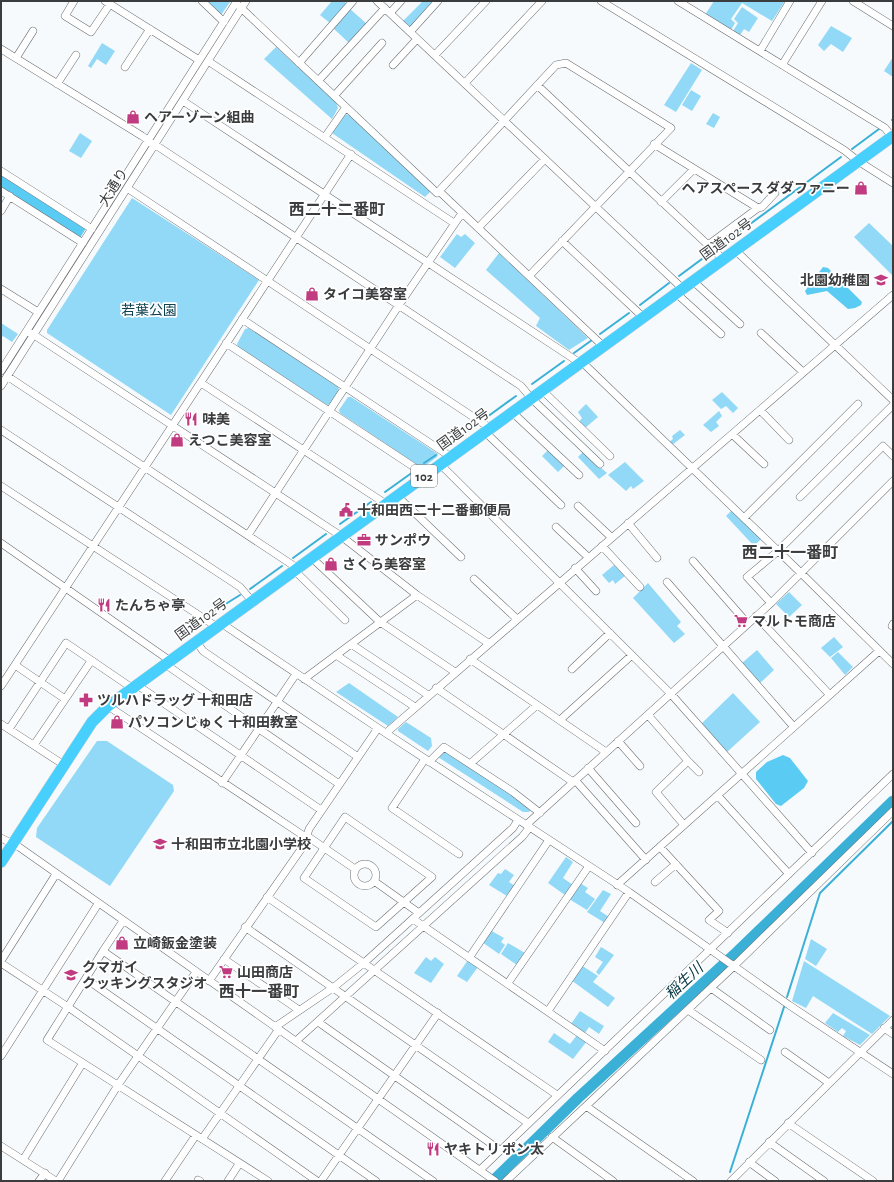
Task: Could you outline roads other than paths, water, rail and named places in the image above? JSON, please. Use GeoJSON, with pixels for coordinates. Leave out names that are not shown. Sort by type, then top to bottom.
{"type":"FeatureCollection","features":[{"type":"Feature","properties":{"kind":"highway","name":"国道102号"},"geometry":{"type":"LineString","coordinates":[[1,862],[92,722],[108,706],[693,280],[893,137]]}},
{"type":"Feature","properties":{"kind":"street"},"geometry":{"type":"LineString","coordinates":[[74,1],[65,16],[91,32],[108,2],[200,60]]}},
{"type":"Feature","properties":{"kind":"street"},"geometry":{"type":"LineString","coordinates":[[202,1],[224,22]]}},
{"type":"Feature","properties":{"kind":"street","name":"大通り"},"geometry":{"type":"LineString","coordinates":[[1,371],[3,362],[28,330],[92,229],[151,143],[183,101],[246,1]]}},
{"type":"Feature","properties":{"kind":"street"},"geometry":{"type":"LineString","coordinates":[[299,63],[353,1]]}},
{"type":"Feature","properties":{"kind":"street"},"geometry":{"type":"LineString","coordinates":[[377,1],[595,206],[721,334]]}},
{"type":"Feature","properties":{"kind":"street"},"geometry":{"type":"LineString","coordinates":[[318,81],[387,10],[401,1]]}},
{"type":"Feature","properties":{"kind":"street"},"geometry":{"type":"LineString","coordinates":[[410,32],[438,1]]}},
{"type":"Feature","properties":{"kind":"street"},"geometry":{"type":"LineString","coordinates":[[435,55],[486,1]]}},
{"type":"Feature","properties":{"kind":"street"},"geometry":{"type":"LineString","coordinates":[[465,83],[542,1]]}},
{"type":"Feature","properties":{"kind":"street"},"geometry":{"type":"LineString","coordinates":[[601,1],[844,150],[858,162],[893,183]]}},
{"type":"Feature","properties":{"kind":"street"},"geometry":{"type":"LineString","coordinates":[[678,1],[885,128],[893,137]]}},
{"type":"Feature","properties":{"kind":"street"},"geometry":{"type":"LineString","coordinates":[[760,51],[790,1]]}},
{"type":"Feature","properties":{"kind":"street"},"geometry":{"type":"LineString","coordinates":[[782,65],[822,1]]}},
{"type":"Feature","properties":{"kind":"street"},"geometry":{"type":"LineString","coordinates":[[853,1],[893,26]]}},
{"type":"Feature","properties":{"kind":"street"},"geometry":{"type":"LineString","coordinates":[[235,2],[334,96],[530,275],[603,346]]}},
{"type":"Feature","properties":{"kind":"street","name":"大通り"},"geometry":{"type":"LineString","coordinates":[[1,386],[35,335],[127,188],[151,143],[235,2]]}},
{"type":"Feature","properties":{"kind":"street"},"geometry":{"type":"LineString","coordinates":[[126,68],[150,29]]}},
{"type":"Feature","properties":{"kind":"street"},"geometry":{"type":"LineString","coordinates":[[16,58],[33,31]]}},
{"type":"Feature","properties":{"kind":"street"},"geometry":{"type":"LineString","coordinates":[[393,65],[417,39]]}},
{"type":"Feature","properties":{"kind":"street"},"geometry":{"type":"LineString","coordinates":[[334,96],[382,43]]}},
{"type":"Feature","properties":{"kind":"street"},"geometry":{"type":"LineString","coordinates":[[1,49],[151,143],[521,386],[531,398],[600,464]]}},
{"type":"Feature","properties":{"kind":"street"},"geometry":{"type":"LineString","coordinates":[[57,84],[76,55]]}},
{"type":"Feature","properties":{"kind":"street"},"geometry":{"type":"LineString","coordinates":[[208,61],[454,223]]}},
{"type":"Feature","properties":{"kind":"street"},"geometry":{"type":"LineString","coordinates":[[426,204],[556,65],[566,64],[671,128],[628,171],[530,275]]}},
{"type":"Feature","properties":{"kind":"street"},"geometry":{"type":"LineString","coordinates":[[537,85],[723,259]]}},
{"type":"Feature","properties":{"kind":"street"},"geometry":{"type":"LineString","coordinates":[[183,101],[324,195],[581,362],[778,550],[893,664]]}},
{"type":"Feature","properties":{"kind":"street"},"geometry":{"type":"LineString","coordinates":[[325,137],[346,107]]}},
{"type":"Feature","properties":{"kind":"street"},"geometry":{"type":"LineString","coordinates":[[654,144],[758,208]]}},
{"type":"Feature","properties":{"kind":"street"},"geometry":{"type":"LineString","coordinates":[[1,686],[351,154]]}},
{"type":"Feature","properties":{"kind":"street"},"geometry":{"type":"LineString","coordinates":[[478,228],[545,159]]}},
{"type":"Feature","properties":{"kind":"street"},"geometry":{"type":"LineString","coordinates":[[661,202],[694,169]]}},
{"type":"Feature","properties":{"kind":"street"},"geometry":{"type":"LineString","coordinates":[[1,171],[92,229]]}},
{"type":"Feature","properties":{"kind":"street"},"geometry":{"type":"LineString","coordinates":[[127,188],[371,349],[488,430],[561,505]]}},
{"type":"Feature","properties":{"kind":"street"},"geometry":{"type":"LineString","coordinates":[[1,191],[83,243]]}},
{"type":"Feature","properties":{"kind":"street"},"geometry":{"type":"LineString","coordinates":[[708,245],[758,208],[762,207],[775,193]]}},
{"type":"Feature","properties":{"kind":"street"},"geometry":{"type":"LineString","coordinates":[[1,210],[10,196]]}},
{"type":"Feature","properties":{"kind":"street"},"geometry":{"type":"LineString","coordinates":[[248,535],[399,305],[462,213]]}},
{"type":"Feature","properties":{"kind":"street"},"geometry":{"type":"LineString","coordinates":[[562,241],[643,317]]}},
{"type":"Feature","properties":{"kind":"street"},"geometry":{"type":"LineString","coordinates":[[735,250],[893,400]]}},
{"type":"Feature","properties":{"kind":"street"},"geometry":{"type":"LineString","coordinates":[[693,280],[740,324]]}},
{"type":"Feature","properties":{"kind":"street"},"geometry":{"type":"LineString","coordinates":[[1,289],[38,312]]}},
{"type":"Feature","properties":{"kind":"street"},"geometry":{"type":"LineString","coordinates":[[386,733],[488,643],[893,295]]}},
{"type":"Feature","properties":{"kind":"street"},"geometry":{"type":"LineString","coordinates":[[242,319],[450,457]]}},
{"type":"Feature","properties":{"kind":"street"},"geometry":{"type":"LineString","coordinates":[[28,330],[341,536],[417,595],[488,643]]}},
{"type":"Feature","properties":{"kind":"street"},"geometry":{"type":"LineString","coordinates":[[761,333],[803,372]]}},
{"type":"Feature","properties":{"kind":"street"},"geometry":{"type":"LineString","coordinates":[[226,343],[426,475]]}},
{"type":"Feature","properties":{"kind":"street"},"geometry":{"type":"LineString","coordinates":[[7,376],[248,535],[296,569],[345,620]]}},
{"type":"Feature","properties":{"kind":"street"},"geometry":{"type":"LineString","coordinates":[[201,383],[386,504]]}},
{"type":"Feature","properties":{"kind":"street"},"geometry":{"type":"LineString","coordinates":[[542,390],[610,456]]}},
{"type":"Feature","properties":{"kind":"street"},"geometry":{"type":"LineString","coordinates":[[744,518],[858,404]]}},
{"type":"Feature","properties":{"kind":"street"},"geometry":{"type":"LineString","coordinates":[[800,497],[893,405]]}},
{"type":"Feature","properties":{"kind":"street"},"geometry":{"type":"LineString","coordinates":[[760,410],[789,440]]}},
{"type":"Feature","properties":{"kind":"street"},"geometry":{"type":"LineString","coordinates":[[512,412],[579,475]]}},
{"type":"Feature","properties":{"kind":"street"},"geometry":{"type":"LineString","coordinates":[[1,430],[240,587],[252,601]]}},
{"type":"Feature","properties":{"kind":"street"},"geometry":{"type":"LineString","coordinates":[[732,434],[764,464]]}},
{"type":"Feature","properties":{"kind":"street"},"geometry":{"type":"LineString","coordinates":[[771,603],[747,577],[778,550],[882,446],[893,456]]}},
{"type":"Feature","properties":{"kind":"street"},"geometry":{"type":"LineString","coordinates":[[440,464],[671,694],[812,853]]}},
{"type":"Feature","properties":{"kind":"street"},"geometry":{"type":"LineString","coordinates":[[296,1041],[522,837],[528,826],[540,812],[723,648],[802,574],[893,481]]}},
{"type":"Feature","properties":{"kind":"street"},"geometry":{"type":"LineString","coordinates":[[1,486],[304,679],[629,892],[732,965],[893,1074]]}},
{"type":"Feature","properties":{"kind":"street"},"geometry":{"type":"LineString","coordinates":[[397,496],[461,557]]}},
{"type":"Feature","properties":{"kind":"street"},"geometry":{"type":"LineString","coordinates":[[578,506],[611,537]]}},
{"type":"Feature","properties":{"kind":"street"},"geometry":{"type":"LineString","coordinates":[[628,523],[657,558]]}},
{"type":"Feature","properties":{"kind":"street"},"geometry":{"type":"LineString","coordinates":[[556,527],[588,557]]}},
{"type":"Feature","properties":{"kind":"street"},"geometry":{"type":"LineString","coordinates":[[1,543],[66,587],[167,662],[339,784]]}},
{"type":"Feature","properties":{"kind":"street"},"geometry":{"type":"LineString","coordinates":[[602,546],[640,587]]}},
{"type":"Feature","properties":{"kind":"street"},"geometry":{"type":"LineString","coordinates":[[312,558],[380,622],[455,672]]}},
{"type":"Feature","properties":{"kind":"street"},"geometry":{"type":"LineString","coordinates":[[693,561],[748,624]]}},
{"type":"Feature","properties":{"kind":"street"},"geometry":{"type":"LineString","coordinates":[[575,568],[596,590]]}},
{"type":"Feature","properties":{"kind":"street"},"geometry":{"type":"LineString","coordinates":[[474,579],[517,619]]}},
{"type":"Feature","properties":{"kind":"street"},"geometry":{"type":"LineString","coordinates":[[667,582],[723,648],[793,726]]}},
{"type":"Feature","properties":{"kind":"street"},"geometry":{"type":"LineString","coordinates":[[304,679],[417,595]]}},
{"type":"Feature","properties":{"kind":"street"},"geometry":{"type":"LineString","coordinates":[[756,616],[829,694]]}},
{"type":"Feature","properties":{"kind":"street"},"geometry":{"type":"LineString","coordinates":[[572,669],[610,633]]}},
{"type":"Feature","properties":{"kind":"street"},"geometry":{"type":"LineString","coordinates":[[196,642],[203,651],[358,757]]}},
{"type":"Feature","properties":{"kind":"street"},"geometry":{"type":"LineString","coordinates":[[9,729],[66,643],[90,661],[134,686],[321,810]]}},
{"type":"Feature","properties":{"kind":"street"},"geometry":{"type":"LineString","coordinates":[[351,644],[428,695]]}},
{"type":"Feature","properties":{"kind":"street"},"geometry":{"type":"LineString","coordinates":[[617,885],[879,650]]}},
{"type":"Feature","properties":{"kind":"street"},"geometry":{"type":"LineString","coordinates":[[336,655],[415,707]]}},
{"type":"Feature","properties":{"kind":"street"},"geometry":{"type":"LineString","coordinates":[[560,720],[632,655]]}},
{"type":"Feature","properties":{"kind":"street"},"geometry":{"type":"LineString","coordinates":[[470,659],[606,752]]}},
{"type":"Feature","properties":{"kind":"street"},"geometry":{"type":"LineString","coordinates":[[34,745],[90,661]]}},
{"type":"Feature","properties":{"kind":"street"},"geometry":{"type":"LineString","coordinates":[[15,665],[65,699]]}},
{"type":"Feature","properties":{"kind":"street"},"geometry":{"type":"LineString","coordinates":[[222,783],[296,674]]}},
{"type":"Feature","properties":{"kind":"street"},"geometry":{"type":"LineString","coordinates":[[436,688],[574,781],[646,860]]}},
{"type":"Feature","properties":{"kind":"street"},"geometry":{"type":"LineString","coordinates":[[471,763],[537,705]]}},
{"type":"Feature","properties":{"kind":"street"},"geometry":{"type":"LineString","coordinates":[[108,706],[222,783],[325,848],[355,869]]}},
{"type":"Feature","properties":{"kind":"street"},"geometry":{"type":"LineString","coordinates":[[648,715],[699,772]]}},
{"type":"Feature","properties":{"kind":"street"},"geometry":{"type":"LineString","coordinates":[[1,724],[64,765]]}},
{"type":"Feature","properties":{"kind":"street"},"geometry":{"type":"LineString","coordinates":[[209,981],[245,927],[304,845],[309,829],[321,810],[378,728]]}},
{"type":"Feature","properties":{"kind":"street"},"geometry":{"type":"LineString","coordinates":[[618,741],[640,766]]}},
{"type":"Feature","properties":{"kind":"street"},"geometry":{"type":"LineString","coordinates":[[459,854],[392,808],[427,760],[444,747],[471,763],[540,812]]}},
{"type":"Feature","properties":{"kind":"street"},"geometry":{"type":"LineString","coordinates":[[684,825],[656,792],[688,761]]}},
{"type":"Feature","properties":{"kind":"street"},"geometry":{"type":"LineString","coordinates":[[588,768],[636,823]]}},
{"type":"Feature","properties":{"kind":"street"},"geometry":{"type":"LineString","coordinates":[[480,1170],[893,774]]}},
{"type":"Feature","properties":{"kind":"street"},"geometry":{"type":"LineString","coordinates":[[718,796],[789,874]]}},
{"type":"Feature","properties":{"kind":"street"},"geometry":{"type":"LineString","coordinates":[[506,1181],[688,1010],[732,965],[893,811]]}},
{"type":"Feature","properties":{"kind":"street"},"geometry":{"type":"LineString","coordinates":[[345,817],[432,877],[404,903],[376,927],[304,878],[345,817]]}},
{"type":"Feature","properties":{"kind":"street"},"geometry":{"type":"LineString","coordinates":[[165,1181],[199,1137],[220,1113],[258,1059],[277,1028],[299,1010],[334,987],[365,962],[513,828],[518,820]]}},
{"type":"Feature","properties":{"kind":"street"},"geometry":{"type":"LineString","coordinates":[[1,838],[56,874],[296,1041],[480,1170],[489,1179]]}},
{"type":"Feature","properties":{"kind":"street"},"geometry":{"type":"LineString","coordinates":[[469,958],[549,840]]}},
{"type":"Feature","properties":{"kind":"street"},"geometry":{"type":"LineString","coordinates":[[660,847],[719,911],[709,920],[728,933]]}},
{"type":"Feature","properties":{"kind":"street"},"geometry":{"type":"LineString","coordinates":[[364,864],[370,866],[376,874],[374,881],[368,886],[357,884],[354,877],[355,869],[364,864]]}},
{"type":"Feature","properties":{"kind":"street"},"geometry":{"type":"LineString","coordinates":[[655,882],[676,864]]}},
{"type":"Feature","properties":{"kind":"street"},"geometry":{"type":"LineString","coordinates":[[508,983],[589,866]]}},
{"type":"Feature","properties":{"kind":"street"},"geometry":{"type":"LineString","coordinates":[[56,874],[1,962],[317,1181]]}},
{"type":"Feature","properties":{"kind":"street"},"geometry":{"type":"LineString","coordinates":[[374,881],[420,913]]}},
{"type":"Feature","properties":{"kind":"street"},"geometry":{"type":"LineString","coordinates":[[548,1011],[629,892]]}},
{"type":"Feature","properties":{"kind":"street"},"geometry":{"type":"LineString","coordinates":[[267,897],[365,962],[557,1095]]}},
{"type":"Feature","properties":{"kind":"street"},"geometry":{"type":"LineString","coordinates":[[1,1056],[98,904]]}},
{"type":"Feature","properties":{"kind":"street"},"geometry":{"type":"LineString","coordinates":[[413,919],[605,1051]]}},
{"type":"Feature","properties":{"kind":"street"},"geometry":{"type":"LineString","coordinates":[[123,921],[47,1040],[82,1064],[118,1085],[239,1164],[268,1181]]}},
{"type":"Feature","properties":{"kind":"street"},"geometry":{"type":"LineString","coordinates":[[245,927],[334,987],[528,1123]]}},
{"type":"Feature","properties":{"kind":"street"},"geometry":{"type":"LineString","coordinates":[[103,951],[433,1181]]}},
{"type":"Feature","properties":{"kind":"street"},"geometry":{"type":"LineString","coordinates":[[224,959],[299,1010]]}},
{"type":"Feature","properties":{"kind":"street"},"geometry":{"type":"LineString","coordinates":[[1,1146],[57,1181],[118,1085],[196,972]]}},
{"type":"Feature","properties":{"kind":"street"},"geometry":{"type":"LineString","coordinates":[[86,979],[376,1181]]}},
{"type":"Feature","properties":{"kind":"street"},"geometry":{"type":"LineString","coordinates":[[711,988],[770,1030]]}},
{"type":"Feature","properties":{"kind":"street"},"geometry":{"type":"LineString","coordinates":[[688,1010],[761,1060]]}},
{"type":"Feature","properties":{"kind":"street"},"geometry":{"type":"LineString","coordinates":[[321,1181],[338,1154],[358,1128],[438,1013]]}},
{"type":"Feature","properties":{"kind":"street"},"geometry":{"type":"LineString","coordinates":[[732,1181],[768,1142],[893,1020]]}},
{"type":"Feature","properties":{"kind":"street"},"geometry":{"type":"LineString","coordinates":[[318,1022],[500,1150]]}},
{"type":"Feature","properties":{"kind":"street"},"geometry":{"type":"LineString","coordinates":[[884,1028],[893,1034]]}},
{"type":"Feature","properties":{"kind":"street"},"geometry":{"type":"LineString","coordinates":[[785,1052],[829,1083]]}},
{"type":"Feature","properties":{"kind":"street"},"geometry":{"type":"LineString","coordinates":[[23,1160],[82,1064]]}},
{"type":"Feature","properties":{"kind":"street"},"geometry":{"type":"LineString","coordinates":[[586,1106],[693,1181]]}},
{"type":"Feature","properties":{"kind":"street"},"geometry":{"type":"LineString","coordinates":[[788,1123],[873,1181]]}},
{"type":"Feature","properties":{"kind":"street"},"geometry":{"type":"LineString","coordinates":[[552,1137],[613,1181]]}},
{"type":"Feature","properties":{"kind":"street"},"geometry":{"type":"LineString","coordinates":[[768,1142],[824,1181]]}},
{"type":"Feature","properties":{"kind":"street"},"geometry":{"type":"LineString","coordinates":[[749,1162],[775,1181]]}},
{"type":"Feature","properties":{"kind":"street"},"geometry":{"type":"LineString","coordinates":[[228,1181],[239,1164]]}},
{"type":"Feature","properties":{"kind":"street"},"geometry":{"type":"LineString","coordinates":[[39,1181],[44,1173]]}},
{"type":"Feature","properties":{"kind":"waterway"},"geometry":{"type":"LineString","coordinates":[[852,149],[879,129]]}},
{"type":"Feature","properties":{"kind":"waterway"},"geometry":{"type":"LineString","coordinates":[[719,247],[841,157]]}},
{"type":"Feature","properties":{"kind":"waterway"},"geometry":{"type":"LineString","coordinates":[[679,276],[710,253]]}},
{"type":"Feature","properties":{"kind":"waterway"},"geometry":{"type":"LineString","coordinates":[[640,305],[669,283]]}},
{"type":"Feature","properties":{"kind":"waterway"},"geometry":{"type":"LineString","coordinates":[[600,334],[629,313]]}},
{"type":"Feature","properties":{"kind":"waterway"},"geometry":{"type":"LineString","coordinates":[[574,353],[592,340]]}},
{"type":"Feature","properties":{"kind":"waterway"},"geometry":{"type":"LineString","coordinates":[[532,384],[564,361]]}},
{"type":"Feature","properties":{"kind":"waterway"},"geometry":{"type":"LineString","coordinates":[[487,417],[516,396]]}},
{"type":"Feature","properties":{"kind":"waterway"},"geometry":{"type":"LineString","coordinates":[[446,447],[475,426]]}},
{"type":"Feature","properties":{"kind":"waterway"},"geometry":{"type":"LineString","coordinates":[[424,463],[436,455]]}},
{"type":"Feature","properties":{"kind":"waterway"},"geometry":{"type":"LineString","coordinates":[[385,492],[413,472]]}},
{"type":"Feature","properties":{"kind":"waterway"},"geometry":{"type":"LineString","coordinates":[[340,524],[371,502]]}},
{"type":"Feature","properties":{"kind":"waterway"},"geometry":{"type":"LineString","coordinates":[[293,558],[326,534]]}},
{"type":"Feature","properties":{"kind":"waterway"},"geometry":{"type":"LineString","coordinates":[[250,589],[282,566]]}},
{"type":"Feature","properties":{"kind":"waterway"},"geometry":{"type":"LineString","coordinates":[[208,615],[240,595]]}},
{"type":"Feature","properties":{"kind":"waterway","name":"稲生川"},"geometry":{"type":"LineString","coordinates":[[493,1181],[578,1098],[737,952],[893,801]]}},
{"type":"Feature","properties":{"kind":"waterway"},"geometry":{"type":"LineString","coordinates":[[787,997],[820,893],[893,821]]}},
{"type":"Feature","properties":{"kind":"waterway"},"geometry":{"type":"LineString","coordinates":[[730,1172],[784,1007]]}},
{"type":"Feature","properties":{"kind":"place","name":"ヘアーゾーン組曲"},"geometry":{"type":"Point","coordinates":[133,117]}},
{"type":"Feature","properties":{"kind":"place","name":"ヘアスペース ダダファニー"},"geometry":{"type":"Point","coordinates":[861,188]}},
{"type":"Feature","properties":{"kind":"place","name":"北園幼稚園"},"geometry":{"type":"Point","coordinates":[881,280]}},
{"type":"Feature","properties":{"kind":"place","name":"タイコ美容室"},"geometry":{"type":"Point","coordinates":[312,294]}},
{"type":"Feature","properties":{"kind":"place","name":"味美"},"geometry":{"type":"Point","coordinates":[191,419]}},
{"type":"Feature","properties":{"kind":"place","name":"えつこ美容室"},"geometry":{"type":"Point","coordinates":[177,440]}},
{"type":"Feature","properties":{"kind":"place","name":"十和田西二十二番郵便局"},"geometry":{"type":"Point","coordinates":[346,510]}},
{"type":"Feature","properties":{"kind":"place","name":"サンポウ"},"geometry":{"type":"Point","coordinates":[364,540]}},
{"type":"Feature","properties":{"kind":"place","name":"さくら美容室"},"geometry":{"type":"Point","coordinates":[331,564]}},
{"type":"Feature","properties":{"kind":"place","name":"たんちゃ亭"},"geometry":{"type":"Point","coordinates":[104,605]}},
{"type":"Feature","properties":{"kind":"place","name":"マルトモ商店"},"geometry":{"type":"Point","coordinates":[741,621]}},
{"type":"Feature","properties":{"kind":"place","name":"ツルハドラッグ 十和田店"},"geometry":{"type":"Point","coordinates":[86,700]}},
{"type":"Feature","properties":{"kind":"place","name":"パソコンじゅく 十和田教室"},"geometry":{"type":"Point","coordinates":[117,722]}},
{"type":"Feature","properties":{"kind":"place","name":"十和田市立北園小学校"},"geometry":{"type":"Point","coordinates":[160,844]}},
{"type":"Feature","properties":{"kind":"place","name":"立崎鈑金塗装"},"geometry":{"type":"Point","coordinates":[122,943]}},
{"type":"Feature","properties":{"kind":"place","name":"山田商店"},"geometry":{"type":"Point","coordinates":[226,972]}},
{"type":"Feature","properties":{"kind":"place","name":"クマガイ クッキングスタジオ"},"geometry":{"type":"Point","coordinates":[71,975]}},
{"type":"Feature","properties":{"kind":"place","name":"ヤキトリ ポン太"},"geometry":{"type":"Point","coordinates":[433,1149]}},
{"type":"Feature","properties":{"kind":"district","name":"西二十二番町"},"geometry":{"type":"Point","coordinates":[337,209]}},
{"type":"Feature","properties":{"kind":"district","name":"西二十一番町"},"geometry":{"type":"Point","coordinates":[790,552]}},
{"type":"Feature","properties":{"kind":"district","name":"西十一番町"},"geometry":{"type":"Point","coordinates":[259,991]}},
{"type":"Feature","properties":{"kind":"park label","name":"若葉公園"},"geometry":{"type":"Point","coordinates":[149,310]}}]}
